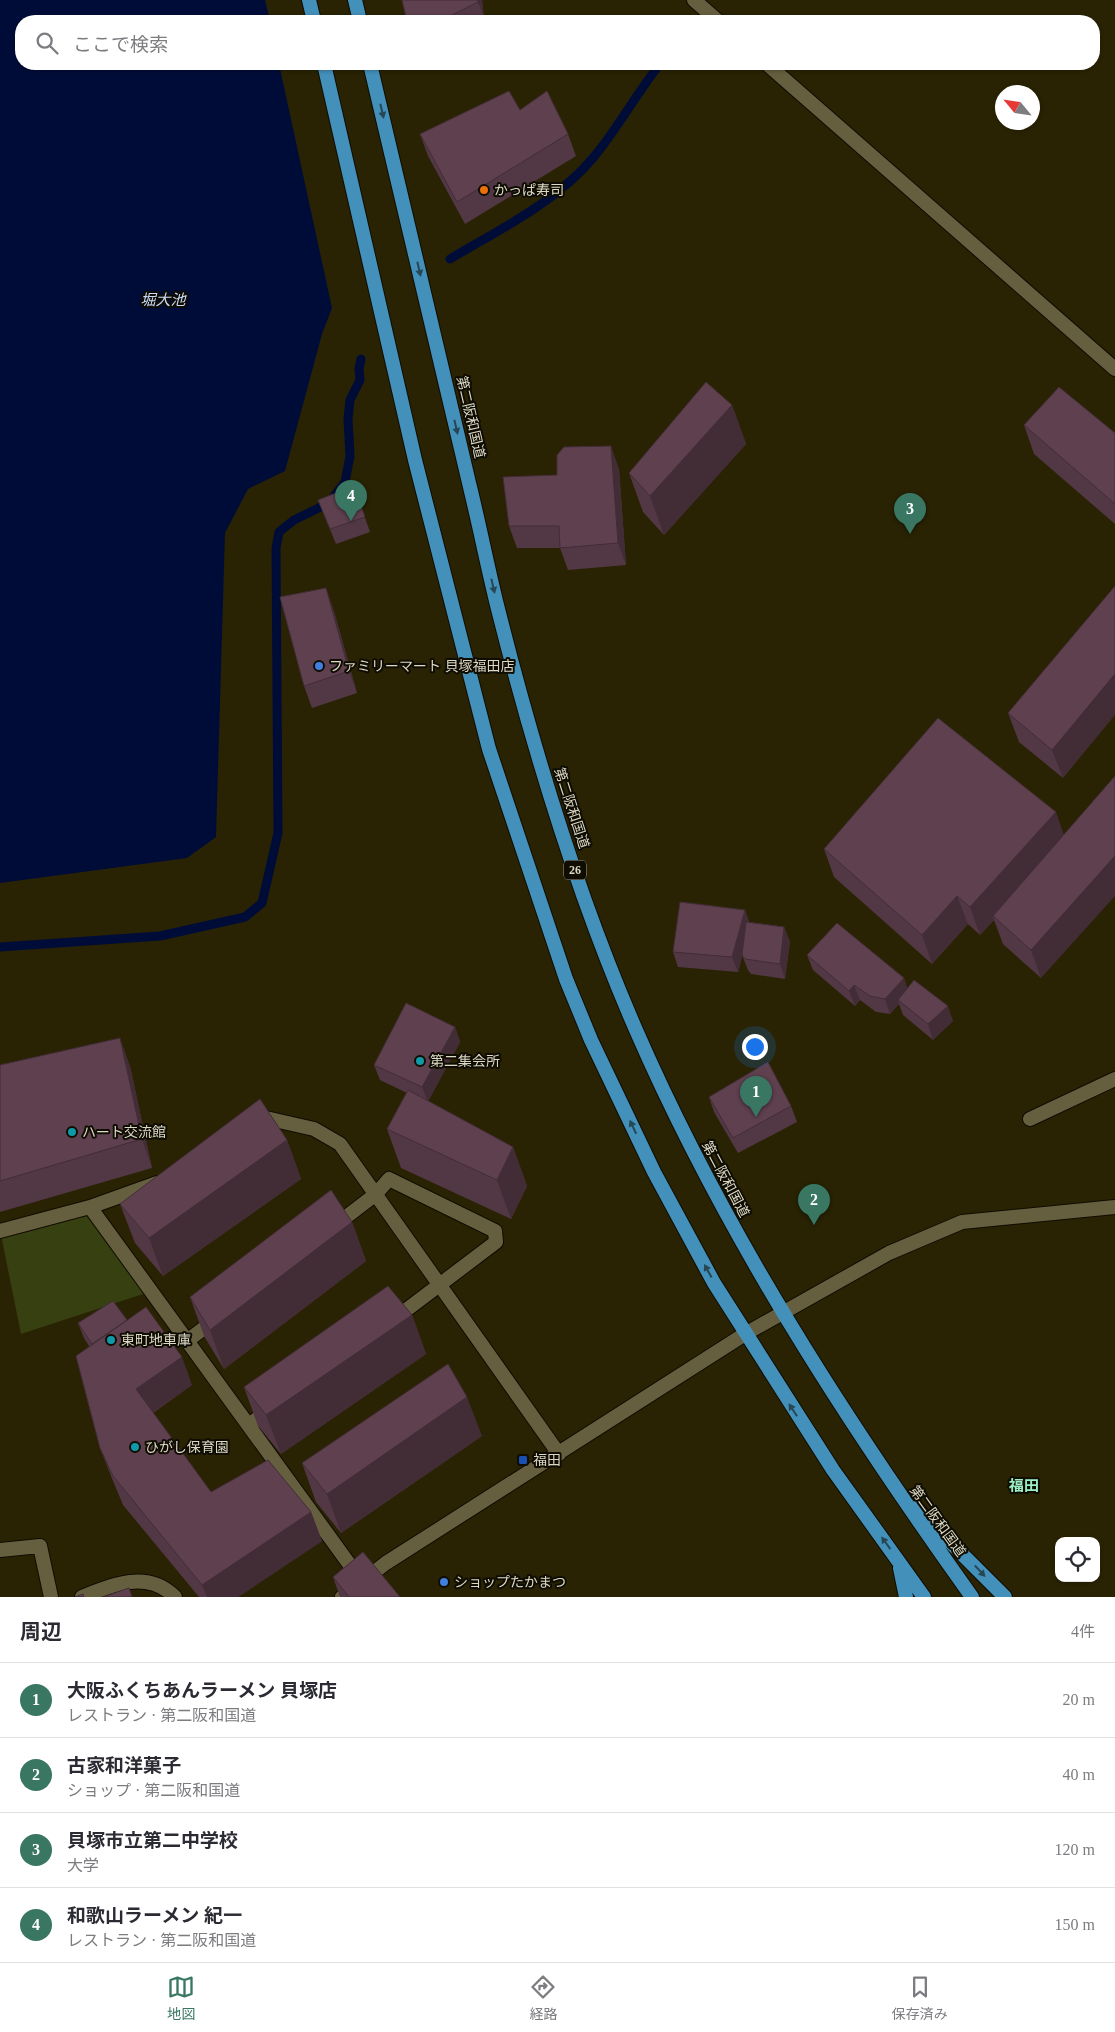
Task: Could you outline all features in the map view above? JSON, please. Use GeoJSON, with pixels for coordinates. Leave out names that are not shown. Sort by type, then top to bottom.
{"type":"FeatureCollection","features":[{"type":"Feature","properties":{"kind":"highway"},"geometry":{"type":"LineString","coordinates":[[309,0],[313,15]]}},
{"type":"Feature","properties":{"kind":"highway"},"geometry":{"type":"LineString","coordinates":[[355,0],[359,15]]}},
{"type":"Feature","properties":{"kind":"highway"},"geometry":{"type":"LineString","coordinates":[[325,70],[415,460],[489,749],[547,925],[591,1040],[654,1172],[714,1284],[833,1470],[924,1597]]}},
{"type":"Feature","properties":{"kind":"highway","name":"第二阪和国道"},"geometry":{"type":"LineString","coordinates":[[371,70],[497,605],[552,804],[613,975],[636,1030],[706,1178],[783,1312],[895,1489],[972,1597]]}},
{"type":"Feature","properties":{"kind":"highway"},"geometry":{"type":"LineString","coordinates":[[895,1489],[961,1551],[1005,1597]]}},
{"type":"Feature","properties":{"kind":"highway"},"geometry":{"type":"LineString","coordinates":[[898,1561],[906,1597]]}},
{"type":"Feature","properties":{"kind":"street"},"geometry":{"type":"LineString","coordinates":[[694,0],[711,15]]}},
{"type":"Feature","properties":{"kind":"street"},"geometry":{"type":"LineString","coordinates":[[774,70],[1115,369]]}},
{"type":"Feature","properties":{"kind":"street"},"geometry":{"type":"LineString","coordinates":[[1030,1119],[1115,1079]]}},
{"type":"Feature","properties":{"kind":"street"},"geometry":{"type":"LineString","coordinates":[[246,1114],[314,1129],[340,1144],[559,1454]]}},
{"type":"Feature","properties":{"kind":"street"},"geometry":{"type":"LineString","coordinates":[[0,1231],[90,1207],[167,1179]]}},
{"type":"Feature","properties":{"kind":"street"},"geometry":{"type":"LineString","coordinates":[[321,1237],[376,1194],[389,1179],[496,1231],[496,1242],[384,1326]]}},
{"type":"Feature","properties":{"kind":"street"},"geometry":{"type":"LineString","coordinates":[[90,1207],[362,1581]]}},
{"type":"Feature","properties":{"kind":"street"},"geometry":{"type":"LineString","coordinates":[[342,1597],[386,1563],[745,1334],[889,1253],[962,1222],[1115,1207]]}},
{"type":"Feature","properties":{"kind":"street"},"geometry":{"type":"LineString","coordinates":[[187,1341],[226,1310]]}},
{"type":"Feature","properties":{"kind":"street"},"geometry":{"type":"LineString","coordinates":[[249,1425],[281,1402]]}},
{"type":"Feature","properties":{"kind":"street"},"geometry":{"type":"LineString","coordinates":[[0,1550],[40,1546],[52,1597]]}},
{"type":"Feature","properties":{"kind":"street"},"geometry":{"type":"LineString","coordinates":[[82,1597],[116,1583],[145,1581],[168,1590],[174,1597]]}},
{"type":"Feature","properties":{"kind":"green space"},"geometry":{"type":"Polygon","coordinates":[[[90,1208],[146,1293],[21,1334],[1,1235],[90,1208]]]}},
{"type":"Feature","properties":{"kind":"water","name":"堀大池"},"geometry":{"type":"Polygon","coordinates":[[[0,0],[265,0],[269,15],[15,15],[15,70],[280,70],[332,308],[322,334],[285,471],[248,489],[225,533],[216,837],[187,858],[0,883],[0,0]]]}},
{"type":"Feature","properties":{"kind":"building"},"geometry":{"type":"Polygon","coordinates":[[[402,0],[478,0],[478,2],[452,15],[406,15],[402,0]]]}},
{"type":"Feature","properties":{"kind":"building","name":"かっぱ寿司"},"geometry":{"type":"Polygon","coordinates":[[[509,91],[520,110],[547,91],[568,134],[457,202],[420,134],[509,91]]]}},
{"type":"Feature","properties":{"kind":"building"},"geometry":{"type":"Polygon","coordinates":[[[706,382],[732,405],[650,496],[629,473],[706,382]]]}},
{"type":"Feature","properties":{"kind":"building"},"geometry":{"type":"Polygon","coordinates":[[[1059,387],[1115,433],[1115,504],[1024,425],[1059,387]]]}},
{"type":"Feature","properties":{"kind":"building"},"geometry":{"type":"Polygon","coordinates":[[[611,446],[618,543],[560,548],[559,526],[509,526],[503,477],[557,475],[557,455],[564,447],[611,446]]]}},
{"type":"Feature","properties":{"kind":"building"},"geometry":{"type":"Polygon","coordinates":[[[354,486],[365,517],[330,529],[318,500],[354,486]]]}},
{"type":"Feature","properties":{"kind":"building"},"geometry":{"type":"Polygon","coordinates":[[[1115,586],[1115,674],[1052,750],[1008,713],[1115,586]]]}},
{"type":"Feature","properties":{"kind":"building"},"geometry":{"type":"Polygon","coordinates":[[[326,588],[349,671],[304,686],[280,597],[326,588]]]}},
{"type":"Feature","properties":{"kind":"building"},"geometry":{"type":"Polygon","coordinates":[[[938,718],[1056,812],[970,907],[957,896],[922,935],[824,849],[938,718]]]}},
{"type":"Feature","properties":{"kind":"building"},"geometry":{"type":"Polygon","coordinates":[[[1115,776],[1115,856],[1031,950],[993,916],[1115,776]]]}},
{"type":"Feature","properties":{"kind":"building"},"geometry":{"type":"Polygon","coordinates":[[[680,902],[745,910],[732,957],[673,952],[680,902]]]}},
{"type":"Feature","properties":{"kind":"building"},"geometry":{"type":"Polygon","coordinates":[[[746,922],[784,927],[780,964],[745,959],[742,955],[746,922]]]}},
{"type":"Feature","properties":{"kind":"building"},"geometry":{"type":"Polygon","coordinates":[[[837,923],[904,978],[885,999],[870,996],[854,985],[849,991],[807,955],[837,923]]]}},
{"type":"Feature","properties":{"kind":"building"},"geometry":{"type":"Polygon","coordinates":[[[914,980],[948,1006],[928,1024],[898,1000],[914,980]]]}},
{"type":"Feature","properties":{"kind":"building","name":"第二集会所"},"geometry":{"type":"Polygon","coordinates":[[[406,1003],[455,1027],[422,1087],[374,1065],[406,1003]]]}},
{"type":"Feature","properties":{"kind":"building","name":"ハート交流館"},"geometry":{"type":"Polygon","coordinates":[[[120,1038],[142,1139],[0,1181],[0,1065],[120,1038]]]}},
{"type":"Feature","properties":{"kind":"building"},"geometry":{"type":"Polygon","coordinates":[[[768,1062],[791,1106],[733,1138],[709,1097],[768,1062]]]}},
{"type":"Feature","properties":{"kind":"building"},"geometry":{"type":"Polygon","coordinates":[[[408,1090],[513,1147],[497,1180],[387,1129],[408,1090]]]}},
{"type":"Feature","properties":{"kind":"building"},"geometry":{"type":"Polygon","coordinates":[[[260,1099],[287,1140],[149,1238],[120,1204],[260,1099]]]}},
{"type":"Feature","properties":{"kind":"building"},"geometry":{"type":"Polygon","coordinates":[[[331,1190],[352,1222],[210,1330],[190,1297],[331,1190]]]}},
{"type":"Feature","properties":{"kind":"building"},"geometry":{"type":"Polygon","coordinates":[[[388,1286],[412,1315],[266,1415],[244,1387],[388,1286]]]}},
{"type":"Feature","properties":{"kind":"building"},"geometry":{"type":"Polygon","coordinates":[[[113,1301],[127,1320],[92,1344],[78,1323],[113,1301]]]}},
{"type":"Feature","properties":{"kind":"building","name":"ひがし保育園"},"geometry":{"type":"Polygon","coordinates":[[[146,1307],[182,1357],[136,1389],[211,1492],[268,1460],[311,1512],[202,1585],[113,1476],[100,1448],[76,1356],[146,1307]]]}},
{"type":"Feature","properties":{"kind":"building"},"geometry":{"type":"Polygon","coordinates":[[[448,1364],[467,1397],[327,1494],[302,1463],[448,1364]]]}},
{"type":"Feature","properties":{"kind":"building"},"geometry":{"type":"Polygon","coordinates":[[[363,1552],[400,1597],[349,1597],[333,1577],[363,1552]]]}},
{"type":"Feature","properties":{"kind":"building"},"geometry":{"type":"Polygon","coordinates":[[[129,1588],[132,1597],[103,1597],[129,1588]]]}},
{"type":"Feature","properties":{"kind":"waterway"},"geometry":{"type":"LineString","coordinates":[[450,259],[507,226],[562,189],[602,147],[656,70]]}},
{"type":"Feature","properties":{"kind":"waterway"},"geometry":{"type":"LineString","coordinates":[[0,947],[160,936],[245,917],[262,903],[278,833],[276,548],[279,532],[294,520],[329,503],[345,482],[350,456],[348,419],[350,400],[360,380],[359,369],[361,359]]}},
{"type":"Feature","properties":{"kind":"place","name":"かっぱ寿司"},"geometry":{"type":"Point","coordinates":[484,190]}},
{"type":"Feature","properties":{"kind":"place","name":"和歌山ラーメン 紀一"},"geometry":{"type":"Point","coordinates":[351,521]}},
{"type":"Feature","properties":{"kind":"place","name":"貝塚市立第二中学校"},"geometry":{"type":"Point","coordinates":[910,534]}},
{"type":"Feature","properties":{"kind":"place","name":"ファミリーマート 貝塚福田店"},"geometry":{"type":"Point","coordinates":[319,666]}},
{"type":"Feature","properties":{"kind":"place","name":"第二集会所"},"geometry":{"type":"Point","coordinates":[420,1061]}},
{"type":"Feature","properties":{"kind":"place","name":"大阪ふくちあんラーメン 貝塚店"},"geometry":{"type":"Point","coordinates":[756,1117]}},
{"type":"Feature","properties":{"kind":"place","name":"ハート交流館"},"geometry":{"type":"Point","coordinates":[72,1132]}},
{"type":"Feature","properties":{"kind":"place","name":"古家和洋菓子"},"geometry":{"type":"Point","coordinates":[814,1225]}},
{"type":"Feature","properties":{"kind":"place","name":"東町地車庫"},"geometry":{"type":"Point","coordinates":[111,1340]}},
{"type":"Feature","properties":{"kind":"place","name":"ひがし保育園"},"geometry":{"type":"Point","coordinates":[135,1447]}},
{"type":"Feature","properties":{"kind":"place","name":"福田"},"geometry":{"type":"Point","coordinates":[523,1460]}},
{"type":"Feature","properties":{"kind":"place","name":"ショップたかまつ"},"geometry":{"type":"Point","coordinates":[444,1582]}},
{"type":"Feature","properties":{"kind":"district","name":"福田"},"geometry":{"type":"Point","coordinates":[1024,1486]}}]}
